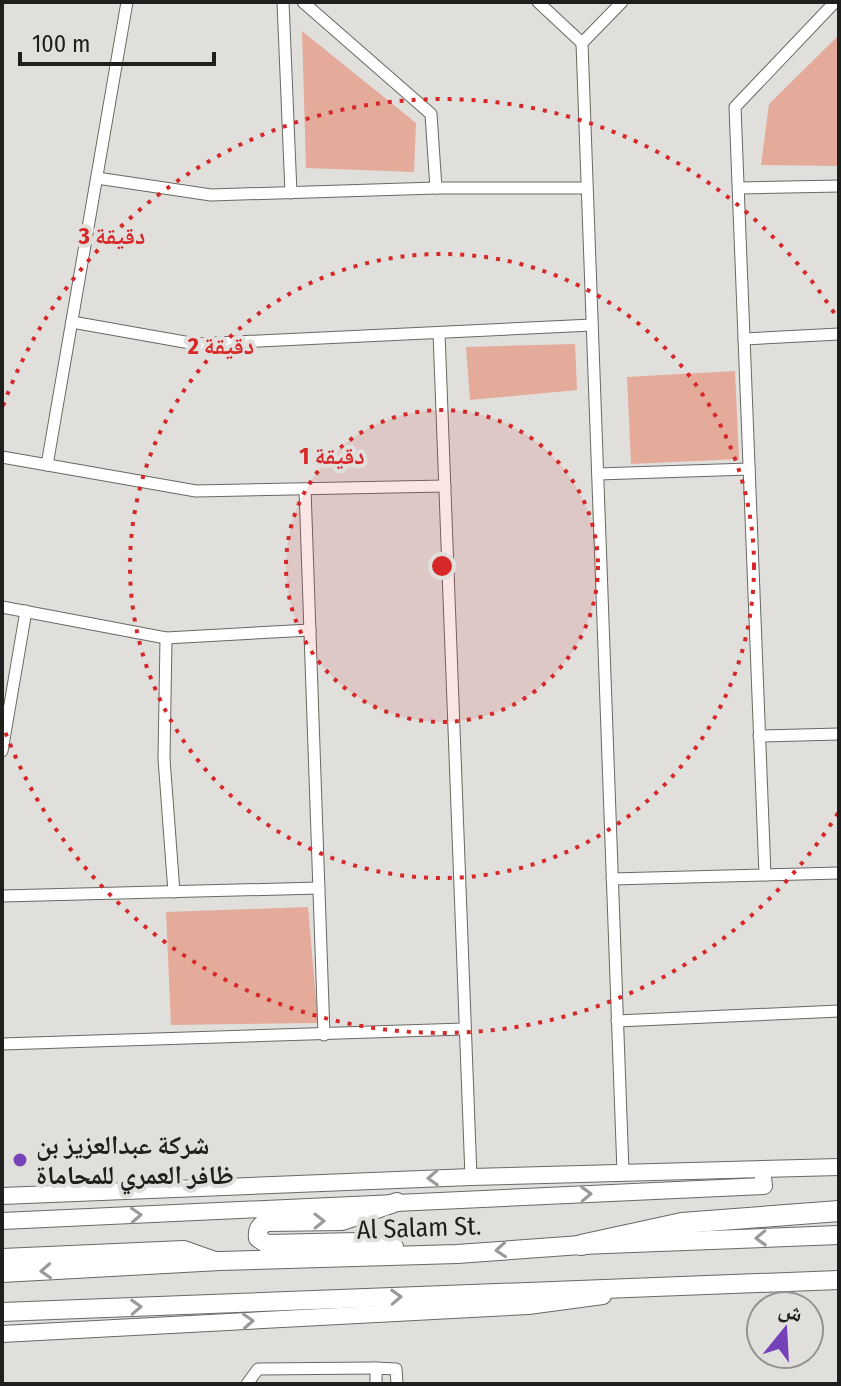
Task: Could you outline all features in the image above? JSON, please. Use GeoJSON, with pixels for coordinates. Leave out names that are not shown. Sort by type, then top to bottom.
{"type":"FeatureCollection","features":[{"type":"Feature","properties":{"kind":"highway"},"geometry":{"type":"LineString","coordinates":[[581,1245],[682,1223],[839,1211]]}},
{"type":"Feature","properties":{"kind":"main road"},"geometry":{"type":"LineString","coordinates":[[2,1196],[471,1177],[839,1167]]}},
{"type":"Feature","properties":{"kind":"main road"},"geometry":{"type":"LineString","coordinates":[[2,1221],[764,1186],[762,1169]]}},
{"type":"Feature","properties":{"kind":"main road"},"geometry":{"type":"LineString","coordinates":[[397,1202],[342,1221],[267,1222],[262,1224],[258,1238],[267,1244],[358,1242],[457,1254]]}},
{"type":"Feature","properties":{"kind":"main road","name":"Al Salam St."},"geometry":{"type":"LineString","coordinates":[[2,1273],[839,1235]]}},
{"type":"Feature","properties":{"kind":"main road"},"geometry":{"type":"LineString","coordinates":[[2,1257],[184,1249],[220,1261]]}},
{"type":"Feature","properties":{"kind":"main road"},"geometry":{"type":"LineString","coordinates":[[2,1312],[839,1280]]}},
{"type":"Feature","properties":{"kind":"main road"},"geometry":{"type":"LineString","coordinates":[[2,1334],[528,1306],[665,1288]]}},
{"type":"Feature","properties":{"kind":"street"},"geometry":{"type":"LineString","coordinates":[[47,465],[127,2]]}},
{"type":"Feature","properties":{"kind":"street"},"geometry":{"type":"LineString","coordinates":[[283,2],[291,193]]}},
{"type":"Feature","properties":{"kind":"street"},"geometry":{"type":"LineString","coordinates":[[303,2],[431,114],[436,188]]}},
{"type":"Feature","properties":{"kind":"street"},"geometry":{"type":"LineString","coordinates":[[538,2],[582,43],[623,1172]]}},
{"type":"Feature","properties":{"kind":"street"},"geometry":{"type":"LineString","coordinates":[[582,43],[622,2]]}},
{"type":"Feature","properties":{"kind":"street"},"geometry":{"type":"LineString","coordinates":[[765,875],[735,107],[835,2]]}},
{"type":"Feature","properties":{"kind":"street"},"geometry":{"type":"LineString","coordinates":[[97,178],[211,195],[436,188],[586,188]]}},
{"type":"Feature","properties":{"kind":"street"},"geometry":{"type":"LineString","coordinates":[[739,188],[839,186]]}},
{"type":"Feature","properties":{"kind":"street"},"geometry":{"type":"LineString","coordinates":[[72,322],[196,344],[592,325]]}},
{"type":"Feature","properties":{"kind":"street"},"geometry":{"type":"LineString","coordinates":[[439,333],[471,1177]]}},
{"type":"Feature","properties":{"kind":"street"},"geometry":{"type":"LineString","coordinates":[[744,339],[839,334]]}},
{"type":"Feature","properties":{"kind":"street"},"geometry":{"type":"LineString","coordinates":[[2,457],[196,491],[445,486]]}},
{"type":"Feature","properties":{"kind":"street"},"geometry":{"type":"LineString","coordinates":[[598,474],[749,469]]}},
{"type":"Feature","properties":{"kind":"street"},"geometry":{"type":"LineString","coordinates":[[305,489],[324,1035]]}},
{"type":"Feature","properties":{"kind":"street"},"geometry":{"type":"LineString","coordinates":[[2,607],[166,638],[310,630]]}},
{"type":"Feature","properties":{"kind":"street"},"geometry":{"type":"LineString","coordinates":[[2,751],[26,611]]}},
{"type":"Feature","properties":{"kind":"street"},"geometry":{"type":"LineString","coordinates":[[166,638],[164,759],[174,892]]}},
{"type":"Feature","properties":{"kind":"street"},"geometry":{"type":"LineString","coordinates":[[759,736],[839,734]]}},
{"type":"Feature","properties":{"kind":"street"},"geometry":{"type":"LineString","coordinates":[[612,879],[839,873]]}},
{"type":"Feature","properties":{"kind":"street"},"geometry":{"type":"LineString","coordinates":[[2,896],[319,888]]}},
{"type":"Feature","properties":{"kind":"street"},"geometry":{"type":"LineString","coordinates":[[617,1021],[839,1011]]}},
{"type":"Feature","properties":{"kind":"street"},"geometry":{"type":"LineString","coordinates":[[2,1044],[464,1029]]}},
{"type":"Feature","properties":{"kind":"street"},"geometry":{"type":"LineString","coordinates":[[247,1384],[258,1369],[376,1368],[396,1369],[397,1384]]}},
{"type":"Feature","properties":{"kind":"street"},"geometry":{"type":"LineString","coordinates":[[376,1368],[376,1384]]}},
{"type":"Feature","properties":{"kind":"shaded area"},"geometry":{"type":"Polygon","coordinates":[[[302,31],[416,123],[414,172],[306,168],[302,31]]]}},
{"type":"Feature","properties":{"kind":"shaded area"},"geometry":{"type":"Polygon","coordinates":[[[839,35],[839,166],[761,165],[769,104],[839,35]]]}},
{"type":"Feature","properties":{"kind":"shaded area"},"geometry":{"type":"Polygon","coordinates":[[[575,344],[577,390],[470,400],[466,347],[575,344]]]}},
{"type":"Feature","properties":{"kind":"shaded area"},"geometry":{"type":"Polygon","coordinates":[[[735,371],[739,459],[631,464],[627,377],[735,371]]]}},
{"type":"Feature","properties":{"kind":"shaded area"},"geometry":{"type":"Polygon","coordinates":[[[308,907],[318,1023],[171,1025],[166,912],[308,907]]]}},
{"type":"Feature","properties":{"kind":"place","name":"شركة عبدالعزيز بن ظافر العمري للمحاماة"},"geometry":{"type":"Point","coordinates":[20,1160]}}]}
